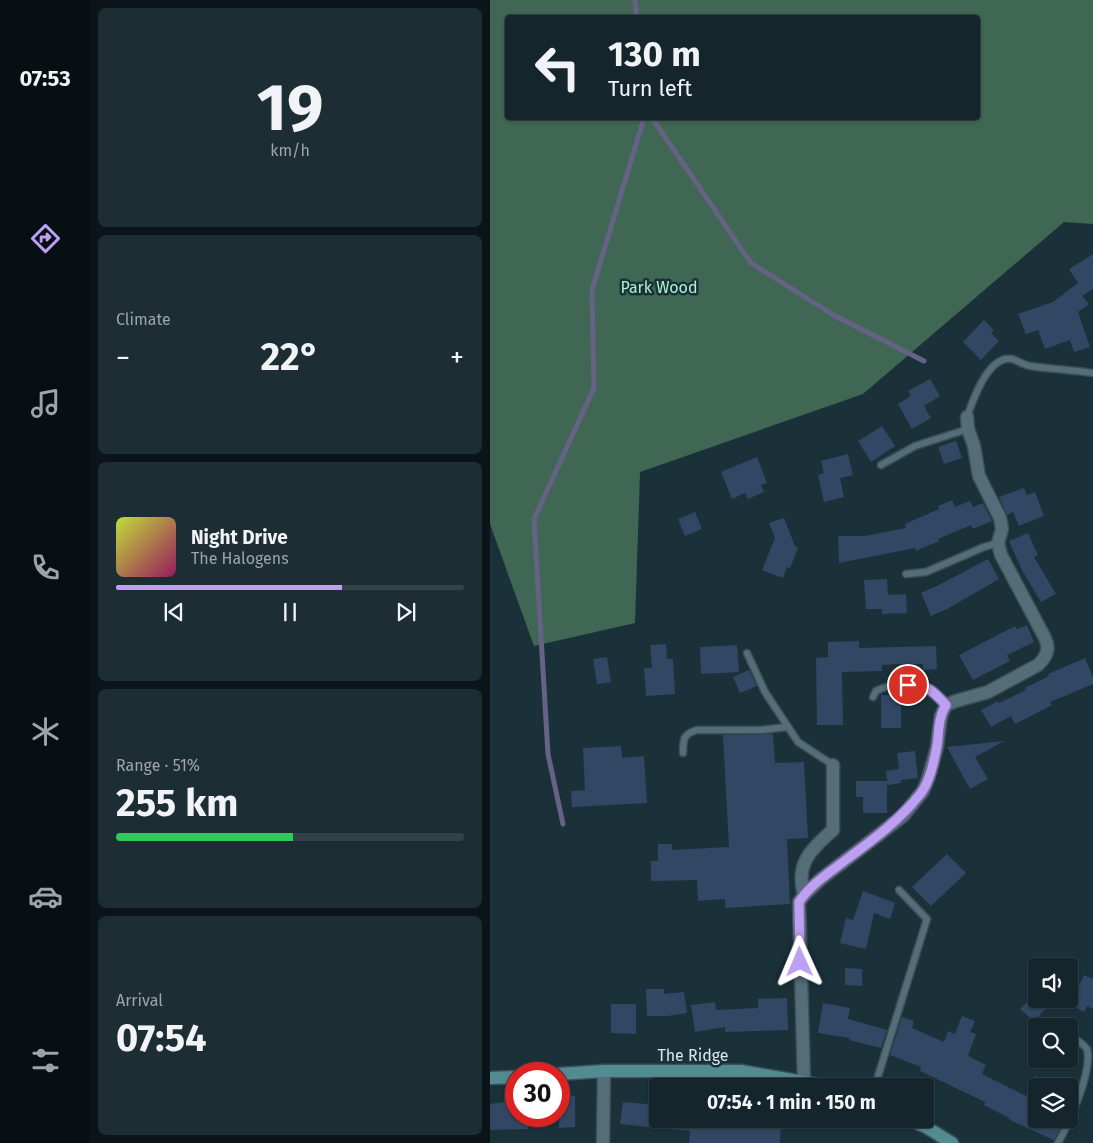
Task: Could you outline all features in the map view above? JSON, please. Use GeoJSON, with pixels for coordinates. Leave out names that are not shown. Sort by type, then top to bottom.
{"type":"FeatureCollection","features":[{"type":"Feature","properties":{"kind":"main road","name":"The Ridge"},"geometry":{"type":"LineString","coordinates":[[570,1073],[604,1071],[741,1071],[785,1078]]}},
{"type":"Feature","properties":{"kind":"main road"},"geometry":{"type":"LineString","coordinates":[[490,1078],[505,1077]]}},
{"type":"Feature","properties":{"kind":"main road"},"geometry":{"type":"LineString","coordinates":[[928,1128],[952,1143]]}},
{"type":"Feature","properties":{"kind":"street"},"geometry":{"type":"LineString","coordinates":[[804,1078],[799,902],[821,879],[902,816],[923,791],[937,747],[941,716],[946,705],[988,692],[1038,664],[1045,658],[1048,651],[1045,638],[1001,555],[998,543],[1002,529],[1000,518],[979,476],[968,423]]}},
{"type":"Feature","properties":{"kind":"street"},"geometry":{"type":"LineString","coordinates":[[804,895],[800,884],[801,872],[812,849],[833,830],[833,765]]}},
{"type":"Feature","properties":{"kind":"street"},"geometry":{"type":"LineString","coordinates":[[602,1143],[604,1071]]}},
{"type":"Feature","properties":{"kind":"lane"},"geometry":{"type":"LineString","coordinates":[[881,465],[915,446],[968,423],[974,395],[995,364],[1003,360],[1012,359],[1028,366],[1093,372]]}},
{"type":"Feature","properties":{"kind":"lane"},"geometry":{"type":"LineString","coordinates":[[906,574],[926,572],[984,547],[998,543]]}},
{"type":"Feature","properties":{"kind":"lane"},"geometry":{"type":"LineString","coordinates":[[747,653],[765,692],[798,742],[833,765]]}},
{"type":"Feature","properties":{"kind":"lane"},"geometry":{"type":"LineString","coordinates":[[873,697],[876,691],[885,687],[917,685],[927,687],[946,705]]}},
{"type":"Feature","properties":{"kind":"lane"},"geometry":{"type":"LineString","coordinates":[[683,753],[683,740],[689,733],[697,730],[761,730],[787,727]]}},
{"type":"Feature","properties":{"kind":"lane"},"geometry":{"type":"LineString","coordinates":[[877,1078],[927,919],[899,890]]}},
{"type":"Feature","properties":{"kind":"lane"},"geometry":{"type":"LineString","coordinates":[[1058,1143],[1081,1101],[1090,1079],[1091,1061],[1088,1049],[1078,1041]]}},
{"type":"Feature","properties":{"kind":"green space","name":"Park Wood"},"geometry":{"type":"Polygon","coordinates":[[[490,0],[1093,0],[1093,224],[1064,222],[863,394],[640,472],[635,623],[534,646],[490,524],[490,0]]]}},
{"type":"Feature","properties":{"kind":"building"},"geometry":{"type":"Polygon","coordinates":[[[1093,254],[1093,289],[1082,296],[1089,304],[1078,312],[1090,347],[1074,352],[1070,340],[1045,349],[1038,330],[1026,334],[1018,314],[1053,302],[1078,283],[1069,269],[1093,254]]]}},
{"type":"Feature","properties":{"kind":"building"},"geometry":{"type":"Polygon","coordinates":[[[984,320],[994,330],[991,333],[999,341],[981,360],[963,342],[984,320]]]}},
{"type":"Feature","properties":{"kind":"building"},"geometry":{"type":"Polygon","coordinates":[[[930,379],[940,396],[924,406],[931,418],[912,429],[898,404],[911,396],[908,391],[930,379]]]}},
{"type":"Feature","properties":{"kind":"building"},"geometry":{"type":"Polygon","coordinates":[[[882,426],[895,446],[871,462],[858,441],[882,426]]]}},
{"type":"Feature","properties":{"kind":"building"},"geometry":{"type":"Polygon","coordinates":[[[956,441],[962,458],[944,464],[938,447],[956,441]]]}},
{"type":"Feature","properties":{"kind":"building"},"geometry":{"type":"Polygon","coordinates":[[[848,454],[853,475],[840,478],[844,497],[824,502],[818,475],[824,473],[821,461],[848,454]]]}},
{"type":"Feature","properties":{"kind":"building"},"geometry":{"type":"Polygon","coordinates":[[[757,457],[767,483],[761,485],[764,492],[748,499],[745,493],[732,499],[721,472],[757,457]]]}},
{"type":"Feature","properties":{"kind":"building"},"geometry":{"type":"Polygon","coordinates":[[[1024,488],[1027,495],[1035,492],[1044,516],[1019,526],[1013,512],[1007,515],[999,497],[1024,488]]]}},
{"type":"Feature","properties":{"kind":"building"},"geometry":{"type":"Polygon","coordinates":[[[952,500],[955,507],[970,501],[973,507],[983,503],[992,521],[973,529],[971,525],[916,551],[915,548],[839,563],[838,536],[865,536],[906,528],[905,524],[939,509],[938,506],[952,500]]]}},
{"type":"Feature","properties":{"kind":"building"},"geometry":{"type":"Polygon","coordinates":[[[695,512],[702,529],[685,536],[678,519],[695,512]]]}},
{"type":"Feature","properties":{"kind":"building"},"geometry":{"type":"Polygon","coordinates":[[[784,518],[795,546],[798,548],[790,568],[787,567],[783,578],[762,570],[775,538],[769,523],[784,518]]]}},
{"type":"Feature","properties":{"kind":"building"},"geometry":{"type":"Polygon","coordinates":[[[1028,533],[1038,555],[1034,557],[1056,594],[1041,602],[1023,572],[1009,541],[1028,533]]]}},
{"type":"Feature","properties":{"kind":"building"},"geometry":{"type":"Polygon","coordinates":[[[988,559],[999,579],[931,616],[921,593],[988,559]]]}},
{"type":"Feature","properties":{"kind":"building"},"geometry":{"type":"Polygon","coordinates":[[[887,579],[888,595],[906,594],[907,613],[882,614],[882,609],[866,609],[864,580],[887,579]]]}},
{"type":"Feature","properties":{"kind":"building"},"geometry":{"type":"Polygon","coordinates":[[[1027,625],[1034,642],[1007,655],[1010,661],[973,680],[959,655],[1015,626],[1017,629],[1027,625]]]}},
{"type":"Feature","properties":{"kind":"building"},"geometry":{"type":"Polygon","coordinates":[[[859,641],[859,648],[936,646],[937,669],[923,670],[923,664],[896,664],[882,665],[882,671],[842,672],[843,725],[817,725],[816,658],[828,657],[828,642],[859,641]]]}},
{"type":"Feature","properties":{"kind":"building"},"geometry":{"type":"Polygon","coordinates":[[[666,644],[667,659],[673,659],[675,694],[646,696],[644,668],[652,668],[650,645],[666,644]]]}},
{"type":"Feature","properties":{"kind":"building"},"geometry":{"type":"Polygon","coordinates":[[[737,645],[739,672],[701,674],[700,647],[737,645]]]}},
{"type":"Feature","properties":{"kind":"building"},"geometry":{"type":"Polygon","coordinates":[[[607,657],[611,682],[597,684],[593,659],[607,657]]]}},
{"type":"Feature","properties":{"kind":"building"},"geometry":{"type":"Polygon","coordinates":[[[1085,658],[1093,677],[1093,684],[1050,702],[1052,705],[1015,724],[1011,716],[991,727],[981,710],[1026,690],[1025,688],[1049,676],[1048,674],[1085,658]]]}},
{"type":"Feature","properties":{"kind":"building"},"geometry":{"type":"Polygon","coordinates":[[[749,670],[757,686],[740,693],[733,677],[749,670]]]}},
{"type":"Feature","properties":{"kind":"building"},"geometry":{"type":"Polygon","coordinates":[[[881,695],[901,695],[901,728],[881,728],[881,695]]]}},
{"type":"Feature","properties":{"kind":"building"},"geometry":{"type":"Polygon","coordinates":[[[773,734],[775,763],[804,762],[808,838],[787,839],[790,904],[725,908],[725,899],[698,901],[697,880],[651,881],[651,861],[658,861],[658,844],[672,844],[672,850],[729,847],[723,735],[773,734]]]}},
{"type":"Feature","properties":{"kind":"building"},"geometry":{"type":"Polygon","coordinates":[[[1004,741],[975,757],[988,779],[970,789],[947,747],[1004,741]]]}},
{"type":"Feature","properties":{"kind":"building"},"geometry":{"type":"Polygon","coordinates":[[[621,746],[622,758],[644,756],[647,803],[572,807],[571,791],[585,790],[583,748],[621,746]]]}},
{"type":"Feature","properties":{"kind":"building"},"geometry":{"type":"Polygon","coordinates":[[[915,751],[918,778],[901,780],[901,783],[888,785],[887,783],[887,813],[863,813],[863,797],[856,797],[856,781],[887,781],[886,771],[899,769],[897,753],[915,751]]]}},
{"type":"Feature","properties":{"kind":"building"},"geometry":{"type":"Polygon","coordinates":[[[947,854],[966,873],[931,906],[912,887],[947,854]]]}},
{"type":"Feature","properties":{"kind":"building"},"geometry":{"type":"Polygon","coordinates":[[[863,891],[895,903],[890,919],[874,913],[866,949],[840,943],[846,918],[853,920],[863,891]]]}},
{"type":"Feature","properties":{"kind":"building"},"geometry":{"type":"Polygon","coordinates":[[[845,968],[862,969],[862,986],[845,985],[845,968]]]}},
{"type":"Feature","properties":{"kind":"building"},"geometry":{"type":"Polygon","coordinates":[[[1084,975],[1093,979],[1093,1009],[1087,1006],[1084,1012],[1076,1008],[1078,988],[1084,975]]]}},
{"type":"Feature","properties":{"kind":"building"},"geometry":{"type":"Polygon","coordinates":[[[646,989],[664,989],[664,994],[684,992],[687,1013],[668,1016],[647,1016],[646,989]]]}},
{"type":"Feature","properties":{"kind":"building"},"geometry":{"type":"Polygon","coordinates":[[[787,998],[788,1030],[725,1032],[725,1027],[695,1032],[691,1005],[715,1002],[716,1010],[758,1008],[758,999],[787,998]]]}},
{"type":"Feature","properties":{"kind":"building"},"geometry":{"type":"Polygon","coordinates":[[[1028,1001],[1028,1008],[1046,1008],[1037,1018],[1030,1018],[1020,1009],[1028,1001]]]}},
{"type":"Feature","properties":{"kind":"building"},"geometry":{"type":"Polygon","coordinates":[[[823,1003],[850,1008],[848,1019],[887,1030],[881,1048],[849,1040],[850,1038],[818,1033],[823,1003]]]}},
{"type":"Feature","properties":{"kind":"building"},"geometry":{"type":"Polygon","coordinates":[[[611,1004],[636,1004],[636,1034],[611,1033],[611,1004]]]}},
{"type":"Feature","properties":{"kind":"building"},"geometry":{"type":"Polygon","coordinates":[[[962,1016],[975,1021],[970,1032],[976,1034],[968,1056],[986,1065],[982,1074],[1026,1096],[1028,1092],[1028,1128],[1060,1128],[1054,1140],[1008,1119],[1011,1119],[984,1105],[985,1102],[920,1071],[921,1067],[890,1055],[902,1017],[914,1021],[912,1028],[944,1042],[948,1031],[955,1034],[962,1016]]]}},
{"type":"Feature","properties":{"kind":"building"},"geometry":{"type":"Polygon","coordinates":[[[505,1095],[505,1127],[528,1127],[528,1129],[490,1130],[490,1104],[504,1102],[505,1095]]]}},
{"type":"Feature","properties":{"kind":"building"},"geometry":{"type":"Polygon","coordinates":[[[570,1096],[575,1096],[575,1127],[559,1128],[570,1127],[570,1096]]]}},
{"type":"Feature","properties":{"kind":"building"},"geometry":{"type":"Polygon","coordinates":[[[623,1102],[649,1104],[649,1127],[620,1124],[623,1102]]]}},
{"type":"Feature","properties":{"kind":"building"},"geometry":{"type":"Polygon","coordinates":[[[658,1128],[781,1128],[780,1143],[689,1143],[690,1131],[658,1128]]]}},
{"type":"Feature","properties":{"kind":"waterway"},"geometry":{"type":"LineString","coordinates":[[635,0],[637,15]]}},
{"type":"Feature","properties":{"kind":"waterway"},"geometry":{"type":"LineString","coordinates":[[563,824],[548,754],[534,519],[594,388],[592,290],[643,120]]}},
{"type":"Feature","properties":{"kind":"waterway"},"geometry":{"type":"LineString","coordinates":[[653,120],[751,263],[835,316],[924,361]]}},
{"type":"Feature","properties":{"kind":"route"},"geometry":{"type":"LineString","coordinates":[[800,962],[799,902],[821,879],[902,816],[923,791],[928,779],[937,747],[941,716],[946,705],[927,687],[908,685]]}}]}
